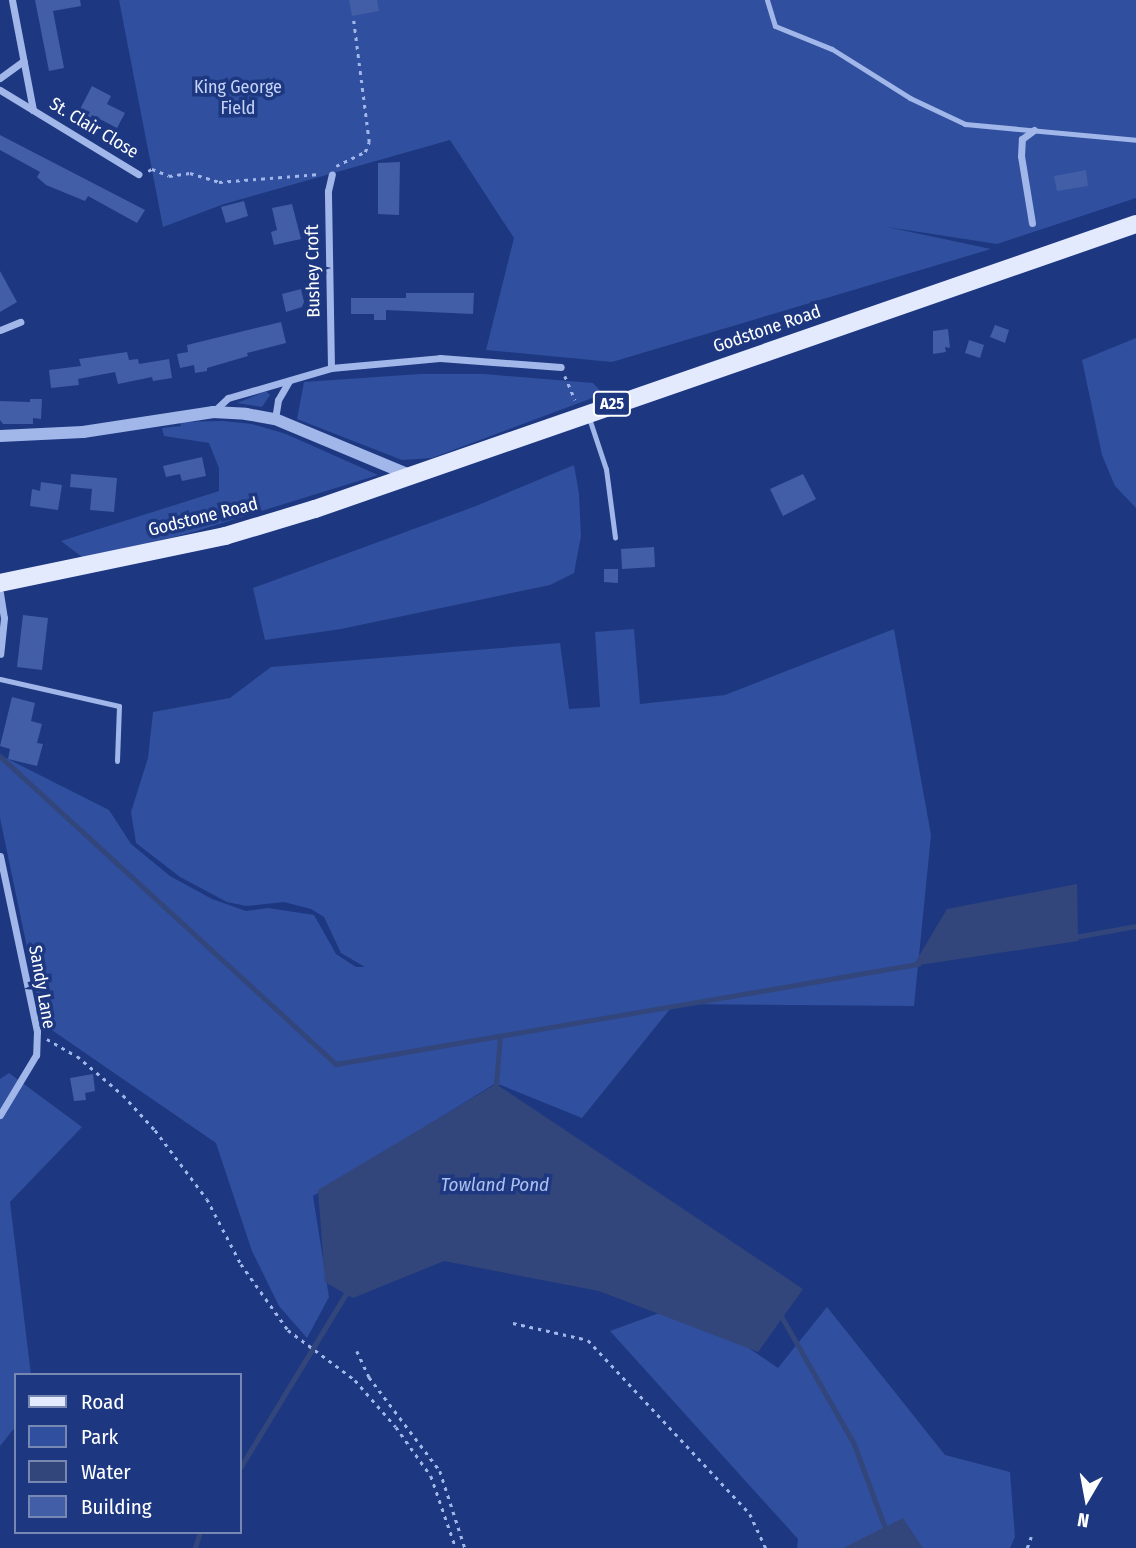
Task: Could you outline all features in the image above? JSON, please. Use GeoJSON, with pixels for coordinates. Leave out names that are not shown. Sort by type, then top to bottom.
{"type":"FeatureCollection","features":[{"type":"Feature","properties":{"kind":"main road","name":"Godstone Road"},"geometry":{"type":"LineString","coordinates":[[2,586],[225,536],[412,476],[581,406],[1136,224]]}},
{"type":"Feature","properties":{"kind":"street","name":"St. Clair Close"},"geometry":{"type":"LineString","coordinates":[[12,0],[33,110]]}},
{"type":"Feature","properties":{"kind":"street"},"geometry":{"type":"LineString","coordinates":[[0,78],[23,61]]}},
{"type":"Feature","properties":{"kind":"street","name":"St. Clair Close"},"geometry":{"type":"LineString","coordinates":[[0,90],[138,174]]}},
{"type":"Feature","properties":{"kind":"street"},"geometry":{"type":"LineString","coordinates":[[1032,223],[1021,156],[1022,139],[1034,130]]}},
{"type":"Feature","properties":{"kind":"street","name":"Bushey Croft"},"geometry":{"type":"LineString","coordinates":[[331,174],[328,191],[331,368]]}},
{"type":"Feature","properties":{"kind":"street"},"geometry":{"type":"LineString","coordinates":[[0,330],[20,322]]}},
{"type":"Feature","properties":{"kind":"street"},"geometry":{"type":"LineString","coordinates":[[213,412],[228,398],[331,368],[440,358],[561,367]]}},
{"type":"Feature","properties":{"kind":"street"},"geometry":{"type":"LineString","coordinates":[[275,419],[278,400],[289,381]]}},
{"type":"Feature","properties":{"kind":"street"},"geometry":{"type":"LineString","coordinates":[[0,436],[83,432],[213,412],[275,419],[412,476]]}},
{"type":"Feature","properties":{"kind":"street"},"geometry":{"type":"LineString","coordinates":[[0,654],[4,630],[2,586]]}},
{"type":"Feature","properties":{"kind":"street","name":"Sandy Lane"},"geometry":{"type":"LineString","coordinates":[[0,856],[37,1031],[36,1055],[0,1115]]}},
{"type":"Feature","properties":{"kind":"lane"},"geometry":{"type":"LineString","coordinates":[[767,0],[775,26],[832,49],[910,98],[965,124],[1136,140]]}},
{"type":"Feature","properties":{"kind":"lane"},"geometry":{"type":"LineString","coordinates":[[581,406],[606,469],[615,537]]}},
{"type":"Feature","properties":{"kind":"lane"},"geometry":{"type":"LineString","coordinates":[[0,679],[119,706],[117,761]]}},
{"type":"Feature","properties":{"kind":"path"},"geometry":{"type":"LineString","coordinates":[[138,174],[152,169],[169,176],[190,173],[219,182],[331,174],[336,167],[365,152],[369,142],[353,17]]}},
{"type":"Feature","properties":{"kind":"path"},"geometry":{"type":"LineString","coordinates":[[561,367],[581,406]]}},
{"type":"Feature","properties":{"kind":"path"},"geometry":{"type":"LineString","coordinates":[[37,1031],[77,1056],[123,1095],[155,1130],[207,1199],[248,1275],[288,1330],[363,1388],[425,1466],[456,1548]]}},
{"type":"Feature","properties":{"kind":"path"},"geometry":{"type":"LineString","coordinates":[[513,1324],[588,1339],[750,1514],[766,1548]]}},
{"type":"Feature","properties":{"kind":"path"},"geometry":{"type":"LineString","coordinates":[[357,1351],[369,1377],[440,1471],[465,1548]]}},
{"type":"Feature","properties":{"kind":"path"},"geometry":{"type":"LineString","coordinates":[[1027,1548],[1031,1536]]}},
{"type":"Feature","properties":{"kind":"green space","name":"King George Field"},"geometry":{"type":"Polygon","coordinates":[[[119,0],[1136,0],[1136,198],[997,244],[887,227],[991,249],[612,362],[486,350],[514,238],[450,140],[224,204],[163,227],[119,0]]]}},
{"type":"Feature","properties":{"kind":"green space"},"geometry":{"type":"Polygon","coordinates":[[[1136,338],[1136,508],[1115,486],[1102,455],[1082,360],[1136,338]]]}},
{"type":"Feature","properties":{"kind":"green space"},"geometry":{"type":"Polygon","coordinates":[[[420,374],[484,374],[593,383],[603,394],[432,458],[402,460],[297,419],[304,382],[420,374]]]}},
{"type":"Feature","properties":{"kind":"green space"},"geometry":{"type":"Polygon","coordinates":[[[266,391],[270,395],[262,407],[237,403],[266,391]]]}},
{"type":"Feature","properties":{"kind":"green space"},"geometry":{"type":"Polygon","coordinates":[[[223,421],[252,424],[286,434],[378,475],[193,532],[86,560],[61,541],[219,491],[219,468],[209,443],[164,436],[162,428],[181,426],[180,422],[223,421]]]}},
{"type":"Feature","properties":{"kind":"green space"},"geometry":{"type":"Polygon","coordinates":[[[574,465],[579,494],[581,536],[574,573],[550,585],[341,629],[265,640],[253,588],[476,506],[574,465]]]}},
{"type":"Feature","properties":{"kind":"green space"},"geometry":{"type":"Polygon","coordinates":[[[634,629],[640,704],[725,695],[894,629],[931,835],[914,1006],[674,1004],[582,1118],[496,1083],[313,1196],[329,1297],[307,1338],[279,1306],[252,1251],[216,1143],[43,1024],[0,818],[0,755],[109,810],[131,844],[170,876],[212,899],[246,911],[268,908],[314,915],[336,954],[356,967],[365,967],[341,953],[324,917],[311,909],[284,902],[246,906],[227,902],[180,877],[136,843],[131,812],[148,758],[153,712],[230,698],[271,667],[560,643],[569,709],[600,707],[595,632],[634,629]]]}},
{"type":"Feature","properties":{"kind":"green space"},"geometry":{"type":"Polygon","coordinates":[[[9,1073],[82,1127],[10,1202],[31,1373],[14,1373],[14,1428],[0,1446],[0,1079],[9,1073]]]}},
{"type":"Feature","properties":{"kind":"green space"},"geometry":{"type":"Polygon","coordinates":[[[684,1304],[778,1368],[827,1307],[945,1455],[1010,1472],[1015,1537],[1010,1548],[797,1548],[798,1539],[610,1331],[684,1304]]]}},
{"type":"Feature","properties":{"kind":"water"},"geometry":{"type":"Polygon","coordinates":[[[1077,884],[1078,941],[913,966],[947,909],[1077,884]]]}},
{"type":"Feature","properties":{"kind":"water","name":"Towland Pond"},"geometry":{"type":"Polygon","coordinates":[[[496,1084],[803,1289],[758,1352],[599,1291],[444,1261],[353,1298],[325,1282],[318,1190],[496,1084]]]}},
{"type":"Feature","properties":{"kind":"water"},"geometry":{"type":"Polygon","coordinates":[[[903,1518],[923,1548],[845,1548],[845,1547],[903,1518]]]}},
{"type":"Feature","properties":{"kind":"building"},"geometry":{"type":"Polygon","coordinates":[[[35,0],[80,0],[81,6],[53,11],[64,68],[49,71],[35,0]]]}},
{"type":"Feature","properties":{"kind":"building"},"geometry":{"type":"Polygon","coordinates":[[[349,0],[377,0],[379,11],[352,16],[349,0]]]}},
{"type":"Feature","properties":{"kind":"building"},"geometry":{"type":"Polygon","coordinates":[[[92,86],[111,96],[107,104],[125,113],[117,128],[92,115],[90,119],[78,113],[92,86]]]}},
{"type":"Feature","properties":{"kind":"building"},"geometry":{"type":"Polygon","coordinates":[[[0,135],[145,210],[137,223],[88,196],[85,201],[46,185],[37,177],[40,172],[0,150],[0,135]]]}},
{"type":"Feature","properties":{"kind":"building"},"geometry":{"type":"Polygon","coordinates":[[[400,162],[399,215],[378,214],[378,163],[400,162]]]}},
{"type":"Feature","properties":{"kind":"building"},"geometry":{"type":"Polygon","coordinates":[[[1086,170],[1088,186],[1057,191],[1054,176],[1086,170]]]}},
{"type":"Feature","properties":{"kind":"building"},"geometry":{"type":"Polygon","coordinates":[[[244,201],[248,216],[226,223],[221,207],[244,201]]]}},
{"type":"Feature","properties":{"kind":"building"},"geometry":{"type":"Polygon","coordinates":[[[292,204],[301,239],[274,245],[271,232],[277,230],[272,208],[292,204]]]}},
{"type":"Feature","properties":{"kind":"building"},"geometry":{"type":"Polygon","coordinates":[[[0,271],[17,302],[0,312],[0,271]]]}},
{"type":"Feature","properties":{"kind":"building"},"geometry":{"type":"Polygon","coordinates":[[[301,289],[304,302],[302,307],[286,312],[282,294],[301,289]]]}},
{"type":"Feature","properties":{"kind":"building"},"geometry":{"type":"Polygon","coordinates":[[[406,293],[474,293],[473,314],[386,310],[386,320],[374,320],[374,314],[351,314],[351,298],[406,298],[406,293]]]}},
{"type":"Feature","properties":{"kind":"building"},"geometry":{"type":"Polygon","coordinates":[[[281,322],[286,343],[247,353],[248,356],[207,368],[207,371],[195,373],[194,365],[180,368],[177,354],[188,352],[187,345],[281,322]]]}},
{"type":"Feature","properties":{"kind":"building"},"geometry":{"type":"Polygon","coordinates":[[[995,325],[1009,330],[1005,343],[990,337],[995,325]]]}},
{"type":"Feature","properties":{"kind":"building"},"geometry":{"type":"Polygon","coordinates":[[[948,329],[950,348],[945,347],[946,352],[933,354],[933,331],[948,329]]]}},
{"type":"Feature","properties":{"kind":"building"},"geometry":{"type":"Polygon","coordinates":[[[969,340],[984,345],[980,358],[965,353],[969,340]]]}},
{"type":"Feature","properties":{"kind":"building"},"geometry":{"type":"Polygon","coordinates":[[[127,352],[129,360],[138,359],[139,364],[169,359],[172,378],[153,381],[152,377],[118,384],[115,372],[78,379],[79,385],[51,388],[49,370],[81,366],[79,359],[127,352]]]}},
{"type":"Feature","properties":{"kind":"building"},"geometry":{"type":"Polygon","coordinates":[[[30,399],[42,399],[41,419],[33,418],[33,424],[3,424],[0,420],[0,401],[30,402],[30,399]]]}},
{"type":"Feature","properties":{"kind":"building"},"geometry":{"type":"Polygon","coordinates":[[[202,457],[206,476],[182,481],[180,474],[166,477],[163,466],[202,457]]]}},
{"type":"Feature","properties":{"kind":"building"},"geometry":{"type":"Polygon","coordinates":[[[71,474],[117,478],[114,512],[90,510],[92,489],[70,487],[71,474]]]}},
{"type":"Feature","properties":{"kind":"building"},"geometry":{"type":"Polygon","coordinates":[[[803,474],[816,499],[783,516],[770,489],[803,474]]]}},
{"type":"Feature","properties":{"kind":"building"},"geometry":{"type":"Polygon","coordinates":[[[41,482],[62,485],[58,510],[30,506],[32,489],[40,491],[41,482]]]}},
{"type":"Feature","properties":{"kind":"building"},"geometry":{"type":"Polygon","coordinates":[[[654,547],[655,567],[622,569],[621,549],[654,547]]]}},
{"type":"Feature","properties":{"kind":"building"},"geometry":{"type":"Polygon","coordinates":[[[604,569],[618,569],[618,583],[604,582],[604,569]]]}},
{"type":"Feature","properties":{"kind":"building"},"geometry":{"type":"Polygon","coordinates":[[[23,615],[48,618],[42,670],[17,667],[23,615]]]}},
{"type":"Feature","properties":{"kind":"building"},"geometry":{"type":"Polygon","coordinates":[[[12,697],[35,703],[31,721],[42,724],[37,743],[43,744],[37,766],[8,759],[10,749],[0,746],[12,697]]]}},
{"type":"Feature","properties":{"kind":"building"},"geometry":{"type":"Polygon","coordinates":[[[93,1074],[95,1091],[85,1093],[86,1100],[74,1101],[70,1078],[93,1074]]]}},
{"type":"Feature","properties":{"kind":"waterway"},"geometry":{"type":"LineString","coordinates":[[0,756],[336,1064],[918,964]]}},
{"type":"Feature","properties":{"kind":"waterway"},"geometry":{"type":"LineString","coordinates":[[1075,937],[1136,926]]}},
{"type":"Feature","properties":{"kind":"waterway"},"geometry":{"type":"LineString","coordinates":[[496,1084],[500,1036]]}},
{"type":"Feature","properties":{"kind":"waterway"},"geometry":{"type":"LineString","coordinates":[[242,1465],[346,1294]]}},
{"type":"Feature","properties":{"kind":"waterway"},"geometry":{"type":"LineString","coordinates":[[782,1317],[854,1443],[885,1527]]}},
{"type":"Feature","properties":{"kind":"waterway"},"geometry":{"type":"LineString","coordinates":[[195,1548],[199,1534]]}}]}
